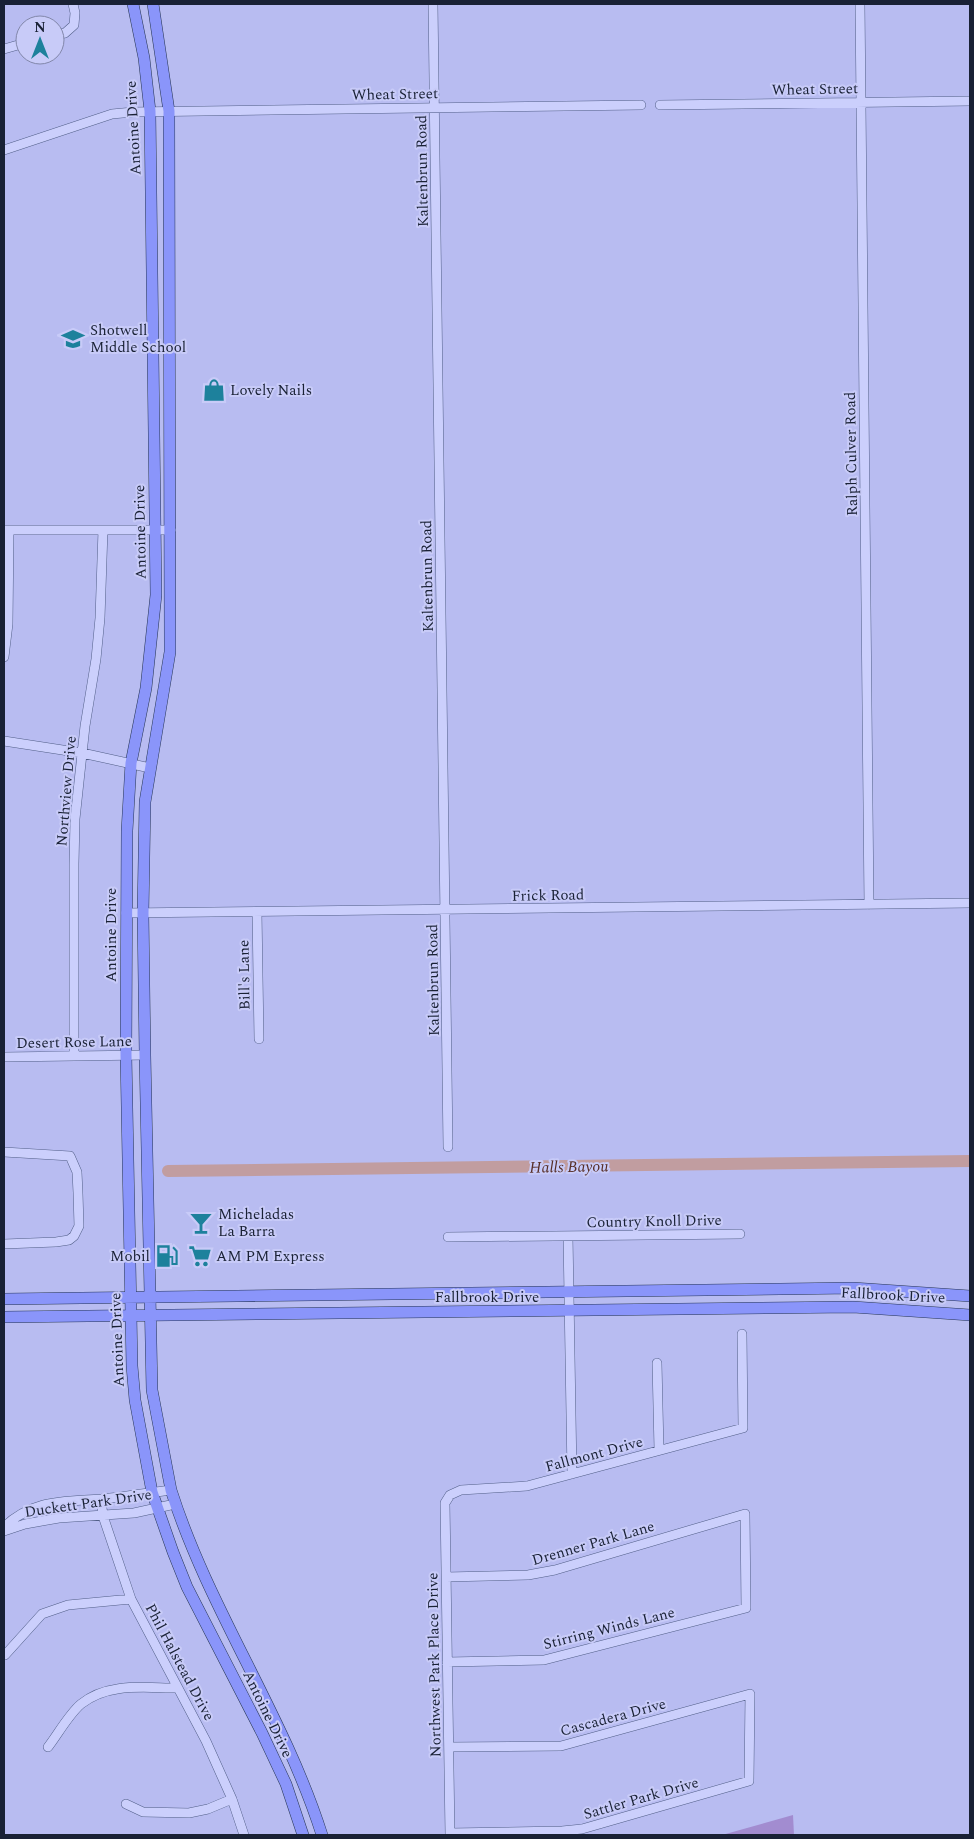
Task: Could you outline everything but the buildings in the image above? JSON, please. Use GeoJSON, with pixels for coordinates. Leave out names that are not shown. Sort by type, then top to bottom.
{"type":"FeatureCollection","features":[{"type":"Feature","properties":{"kind":"main road","name":"Antoine Drive"},"geometry":{"type":"LineString","coordinates":[[133,4],[144,58],[150,111],[156,595],[146,688],[131,763],[127,831],[126,1055],[131,1315],[135,1400],[152,1492],[187,1587],[286,1784],[303,1835]]}},
{"type":"Feature","properties":{"kind":"main road","name":"Antoine Drive"},"geometry":{"type":"LineString","coordinates":[[153,4],[169,111],[171,530],[170,652],[145,802],[143,912],[144,1055],[152,1390],[175,1504],[190,1542],[241,1653],[299,1770],[322,1835]]}},
{"type":"Feature","properties":{"kind":"main road"},"geometry":{"type":"LineString","coordinates":[[153,338],[170,338]]}},
{"type":"Feature","properties":{"kind":"main road","name":"Fallbrook Drive"},"geometry":{"type":"LineString","coordinates":[[4,1299],[853,1288],[970,1296]]}},
{"type":"Feature","properties":{"kind":"main road"},"geometry":{"type":"LineString","coordinates":[[336,1295],[336,1313]]}},
{"type":"Feature","properties":{"kind":"main road","name":"Fallbrook Drive"},"geometry":{"type":"LineString","coordinates":[[4,1317],[853,1307],[970,1315]]}},
{"type":"Feature","properties":{"kind":"main road"},"geometry":{"type":"LineString","coordinates":[[225,1661],[241,1653]]}},
{"type":"Feature","properties":{"kind":"street"},"geometry":{"type":"LineString","coordinates":[[65,32],[74,25],[75,13],[72,4]]}},
{"type":"Feature","properties":{"kind":"street","name":"Kaltenbrun Road"},"geometry":{"type":"LineString","coordinates":[[434,4],[448,1147]]}},
{"type":"Feature","properties":{"kind":"street","name":"Ralph Culver Road"},"geometry":{"type":"LineString","coordinates":[[860,4],[869,905]]}},
{"type":"Feature","properties":{"kind":"street","name":"Wheat Street"},"geometry":{"type":"LineString","coordinates":[[660,105],[970,101]]}},
{"type":"Feature","properties":{"kind":"street","name":"Wheat Street"},"geometry":{"type":"LineString","coordinates":[[4,150],[112,114],[150,111],[641,105]]}},
{"type":"Feature","properties":{"kind":"street"},"geometry":{"type":"LineString","coordinates":[[4,657],[6,530],[171,530]]}},
{"type":"Feature","properties":{"kind":"street","name":"Northview Drive"},"geometry":{"type":"LineString","coordinates":[[74,1056],[75,819],[101,609],[103,530]]}},
{"type":"Feature","properties":{"kind":"street"},"geometry":{"type":"LineString","coordinates":[[4,742],[82,753],[150,768]]}},
{"type":"Feature","properties":{"kind":"street","name":"Frick Road"},"geometry":{"type":"LineString","coordinates":[[126,913],[970,903]]}},
{"type":"Feature","properties":{"kind":"street","name":"Bill's Lane"},"geometry":{"type":"LineString","coordinates":[[257,912],[259,1039]]}},
{"type":"Feature","properties":{"kind":"street","name":"Desert Rose Lane"},"geometry":{"type":"LineString","coordinates":[[4,1057],[144,1055]]}},
{"type":"Feature","properties":{"kind":"street"},"geometry":{"type":"LineString","coordinates":[[4,1152],[70,1156],[77,1178],[79,1226],[74,1236],[69,1240],[4,1244]]}},
{"type":"Feature","properties":{"kind":"street","name":"Country Knoll Drive"},"geometry":{"type":"LineString","coordinates":[[448,1237],[740,1234]]}},
{"type":"Feature","properties":{"kind":"street","name":"Country Knoll Drive"},"geometry":{"type":"LineString","coordinates":[[568,1236],[572,1474]]}},
{"type":"Feature","properties":{"kind":"street","name":"Fallmont Drive"},"geometry":{"type":"LineString","coordinates":[[450,1495],[462,1490],[527,1486],[743,1428],[742,1334]]}},
{"type":"Feature","properties":{"kind":"street"},"geometry":{"type":"LineString","coordinates":[[657,1363],[659,1450]]}},
{"type":"Feature","properties":{"kind":"street","name":"Duckett Park Drive"},"geometry":{"type":"LineString","coordinates":[[4,1529],[15,1517],[40,1505],[67,1500],[101,1499],[171,1490]]}},
{"type":"Feature","properties":{"kind":"street","name":"Northwest Park Place Drive"},"geometry":{"type":"LineString","coordinates":[[450,1495],[445,1503],[450,1834]]}},
{"type":"Feature","properties":{"kind":"street","name":"Phil Halstead Drive"},"geometry":{"type":"LineString","coordinates":[[101,1499],[103,1516],[131,1599],[206,1741],[232,1799],[244,1835]]}},
{"type":"Feature","properties":{"kind":"street","name":"Duckett Park Drive"},"geometry":{"type":"LineString","coordinates":[[4,1529],[59,1518],[134,1513],[175,1504]]}},
{"type":"Feature","properties":{"kind":"street","name":"Drenner Park Lane"},"geometry":{"type":"LineString","coordinates":[[446,1577],[528,1576],[555,1570],[745,1514],[746,1608]]}},
{"type":"Feature","properties":{"kind":"street"},"geometry":{"type":"LineString","coordinates":[[5,1655],[42,1614],[68,1605],[131,1599]]}},
{"type":"Feature","properties":{"kind":"street","name":"Stirring Winds Lane"},"geometry":{"type":"LineString","coordinates":[[447,1662],[544,1660],[746,1608]]}},
{"type":"Feature","properties":{"kind":"street"},"geometry":{"type":"LineString","coordinates":[[48,1747],[80,1705],[98,1692],[124,1688],[177,1688]]}},
{"type":"Feature","properties":{"kind":"street","name":"Cascadera Drive"},"geometry":{"type":"LineString","coordinates":[[449,1748],[561,1746],[750,1694]]}},
{"type":"Feature","properties":{"kind":"street","name":"Sattler Park Drive"},"geometry":{"type":"LineString","coordinates":[[450,1834],[562,1832],[582,1829],[749,1781],[750,1694]]}},
{"type":"Feature","properties":{"kind":"street"},"geometry":{"type":"LineString","coordinates":[[126,1804],[143,1812],[189,1813],[208,1809],[232,1799]]}},
{"type":"Feature","properties":{"kind":"shaded area"},"geometry":{"type":"Polygon","coordinates":[[[793,1815],[794,1835],[722,1835],[793,1815]]]}},
{"type":"Feature","properties":{"kind":"waterway","name":"Halls Bayou"},"geometry":{"type":"LineString","coordinates":[[168,1171],[970,1161]]}},
{"type":"Feature","properties":{"kind":"place","name":"Shotwell Middle School"},"geometry":{"type":"Point","coordinates":[73,339]}},
{"type":"Feature","properties":{"kind":"place","name":"Lovely Nails"},"geometry":{"type":"Point","coordinates":[214,390]}},
{"type":"Feature","properties":{"kind":"place","name":"Micheladas La Barra"},"geometry":{"type":"Point","coordinates":[201,1223]}},
{"type":"Feature","properties":{"kind":"place","name":"Mobil"},"geometry":{"type":"Point","coordinates":[167,1256]}},
{"type":"Feature","properties":{"kind":"place","name":"AM PM Express"},"geometry":{"type":"Point","coordinates":[200,1256]}}]}
